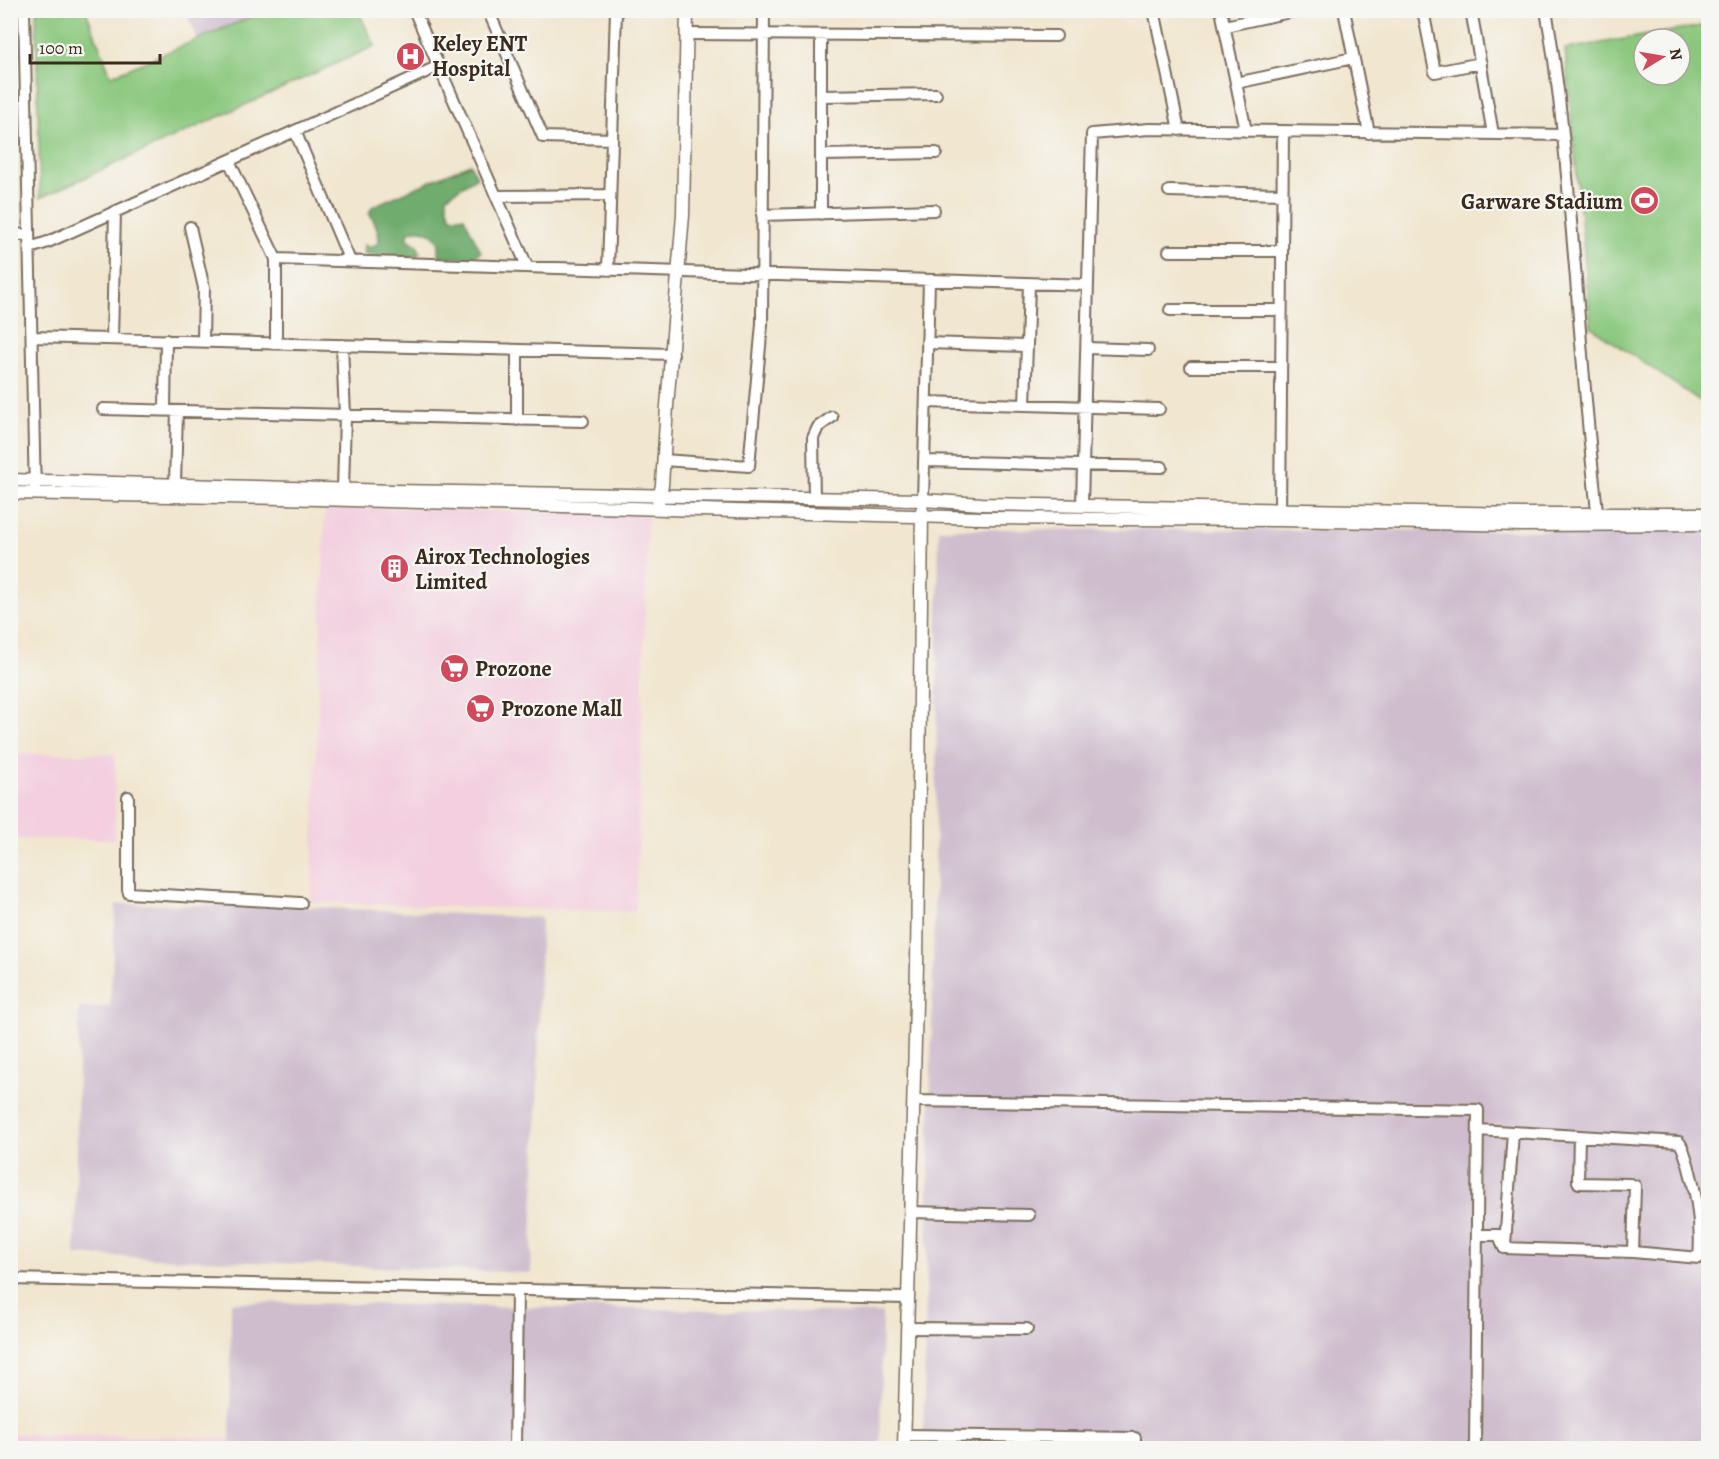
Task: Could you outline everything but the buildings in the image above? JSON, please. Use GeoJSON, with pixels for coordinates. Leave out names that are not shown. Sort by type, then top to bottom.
{"type":"FeatureCollection","features":[{"type":"Feature","properties":{"kind":"street"},"geometry":{"type":"LineString","coordinates":[[10,13],[16,10]]}},
{"type":"Feature","properties":{"kind":"street"},"geometry":{"type":"LineString","coordinates":[[24,10],[35,487]]}},
{"type":"Feature","properties":{"kind":"street"},"geometry":{"type":"LineString","coordinates":[[414,10],[527,266]]}},
{"type":"Feature","properties":{"kind":"street"},"geometry":{"type":"LineString","coordinates":[[488,10],[543,137],[612,139]]}},
{"type":"Feature","properties":{"kind":"street"},"geometry":{"type":"LineString","coordinates":[[608,270],[616,10]]}},
{"type":"Feature","properties":{"kind":"street"},"geometry":{"type":"LineString","coordinates":[[663,499],[663,460],[684,191],[687,10]]}},
{"type":"Feature","properties":{"kind":"street"},"geometry":{"type":"LineString","coordinates":[[663,460],[749,466],[762,324],[764,10]]}},
{"type":"Feature","properties":{"kind":"street"},"geometry":{"type":"LineString","coordinates":[[1154,10],[1179,130]]}},
{"type":"Feature","properties":{"kind":"street"},"geometry":{"type":"LineString","coordinates":[[1221,10],[1246,131]]}},
{"type":"Feature","properties":{"kind":"street"},"geometry":{"type":"LineString","coordinates":[[1224,26],[1299,10]]}},
{"type":"Feature","properties":{"kind":"street"},"geometry":{"type":"LineString","coordinates":[[1344,10],[1369,133]]}},
{"type":"Feature","properties":{"kind":"street"},"geometry":{"type":"LineString","coordinates":[[1422,10],[1435,72],[1480,63]]}},
{"type":"Feature","properties":{"kind":"street"},"geometry":{"type":"LineString","coordinates":[[1471,10],[1492,134]]}},
{"type":"Feature","properties":{"kind":"street"},"geometry":{"type":"LineString","coordinates":[[1546,10],[1556,69],[1563,135],[1598,519]]}},
{"type":"Feature","properties":{"kind":"street"},"geometry":{"type":"LineString","coordinates":[[686,34],[1056,36]]}},
{"type":"Feature","properties":{"kind":"street"},"geometry":{"type":"LineString","coordinates":[[821,35],[821,214]]}},
{"type":"Feature","properties":{"kind":"street"},"geometry":{"type":"LineString","coordinates":[[1236,83],[1353,58]]}},
{"type":"Feature","properties":{"kind":"street"},"geometry":{"type":"LineString","coordinates":[[30,248],[48,242],[439,66]]}},
{"type":"Feature","properties":{"kind":"street"},"geometry":{"type":"LineString","coordinates":[[821,96],[936,94]]}},
{"type":"Feature","properties":{"kind":"street"},"geometry":{"type":"LineString","coordinates":[[1082,504],[1092,134],[1149,129],[1563,135]]}},
{"type":"Feature","properties":{"kind":"street"},"geometry":{"type":"LineString","coordinates":[[295,131],[350,261]]}},
{"type":"Feature","properties":{"kind":"street"},"geometry":{"type":"LineString","coordinates":[[1280,514],[1283,131]]}},
{"type":"Feature","properties":{"kind":"street"},"geometry":{"type":"LineString","coordinates":[[821,154],[936,153]]}},
{"type":"Feature","properties":{"kind":"street"},"geometry":{"type":"LineString","coordinates":[[229,161],[276,260],[276,344]]}},
{"type":"Feature","properties":{"kind":"street"},"geometry":{"type":"LineString","coordinates":[[1170,190],[1282,194]]}},
{"type":"Feature","properties":{"kind":"street"},"geometry":{"type":"LineString","coordinates":[[496,196],[610,195]]}},
{"type":"Feature","properties":{"kind":"street"},"geometry":{"type":"LineString","coordinates":[[762,215],[934,210]]}},
{"type":"Feature","properties":{"kind":"street"},"geometry":{"type":"LineString","coordinates":[[112,339],[115,212]]}},
{"type":"Feature","properties":{"kind":"street"},"geometry":{"type":"LineString","coordinates":[[190,227],[204,288],[203,341]]}},
{"type":"Feature","properties":{"kind":"street"},"geometry":{"type":"LineString","coordinates":[[10,235],[29,234]]}},
{"type":"Feature","properties":{"kind":"street"},"geometry":{"type":"LineString","coordinates":[[1169,250],[1282,251]]}},
{"type":"Feature","properties":{"kind":"street"},"geometry":{"type":"LineString","coordinates":[[276,260],[1088,285]]}},
{"type":"Feature","properties":{"kind":"street"},"geometry":{"type":"LineString","coordinates":[[904,1449],[916,965],[922,516],[929,281]]}},
{"type":"Feature","properties":{"kind":"street"},"geometry":{"type":"LineString","coordinates":[[1025,405],[1029,284]]}},
{"type":"Feature","properties":{"kind":"street"},"geometry":{"type":"LineString","coordinates":[[1170,310],[1281,310]]}},
{"type":"Feature","properties":{"kind":"street"},"geometry":{"type":"LineString","coordinates":[[32,336],[672,354]]}},
{"type":"Feature","properties":{"kind":"street"},"geometry":{"type":"LineString","coordinates":[[165,410],[166,340]]}},
{"type":"Feature","properties":{"kind":"street"},"geometry":{"type":"LineString","coordinates":[[927,343],[1027,346]]}},
{"type":"Feature","properties":{"kind":"street"},"geometry":{"type":"LineString","coordinates":[[342,345],[345,416],[343,489]]}},
{"type":"Feature","properties":{"kind":"street"},"geometry":{"type":"LineString","coordinates":[[1087,348],[1148,350]]}},
{"type":"Feature","properties":{"kind":"street"},"geometry":{"type":"LineString","coordinates":[[517,350],[517,420]]}},
{"type":"Feature","properties":{"kind":"street"},"geometry":{"type":"LineString","coordinates":[[1191,366],[1281,367]]}},
{"type":"Feature","properties":{"kind":"street"},"geometry":{"type":"LineString","coordinates":[[926,402],[1159,409]]}},
{"type":"Feature","properties":{"kind":"street"},"geometry":{"type":"LineString","coordinates":[[103,408],[583,421]]}},
{"type":"Feature","properties":{"kind":"street"},"geometry":{"type":"LineString","coordinates":[[175,484],[177,411]]}},
{"type":"Feature","properties":{"kind":"street"},"geometry":{"type":"LineString","coordinates":[[814,500],[814,434],[818,427],[832,417]]}},
{"type":"Feature","properties":{"kind":"street"},"geometry":{"type":"LineString","coordinates":[[924,460],[1162,467]]}},
{"type":"Feature","properties":{"kind":"street"},"geometry":{"type":"LineString","coordinates":[[10,480],[35,487],[663,499],[923,500],[982,504],[1082,504],[1280,514],[1522,514],[1708,524]]}},
{"type":"Feature","properties":{"kind":"street"},"geometry":{"type":"LineString","coordinates":[[10,493],[35,487],[175,484],[663,499],[922,516],[1122,520],[1280,514]]}},
{"type":"Feature","properties":{"kind":"street"},"geometry":{"type":"LineString","coordinates":[[1598,519],[1708,514]]}},
{"type":"Feature","properties":{"kind":"street"},"geometry":{"type":"LineString","coordinates":[[128,797],[129,893],[301,903]]}},
{"type":"Feature","properties":{"kind":"street"},"geometry":{"type":"LineString","coordinates":[[913,1101],[1478,1110],[1474,1449]]}},
{"type":"Feature","properties":{"kind":"street"},"geometry":{"type":"LineString","coordinates":[[1478,1130],[1676,1141],[1682,1144],[1698,1199],[1701,1242],[1699,1258],[1633,1252],[1504,1248]]}},
{"type":"Feature","properties":{"kind":"street"},"geometry":{"type":"LineString","coordinates":[[1504,1248],[1513,1132]]}},
{"type":"Feature","properties":{"kind":"street"},"geometry":{"type":"LineString","coordinates":[[1579,1136],[1579,1183],[1635,1186],[1633,1252]]}},
{"type":"Feature","properties":{"kind":"street"},"geometry":{"type":"LineString","coordinates":[[910,1212],[1029,1215]]}},
{"type":"Feature","properties":{"kind":"street"},"geometry":{"type":"LineString","coordinates":[[1477,1234],[1498,1235],[1504,1248]]}},
{"type":"Feature","properties":{"kind":"street"},"geometry":{"type":"LineString","coordinates":[[10,1279],[907,1298]]}},
{"type":"Feature","properties":{"kind":"street"},"geometry":{"type":"LineString","coordinates":[[515,1449],[517,1291]]}},
{"type":"Feature","properties":{"kind":"street"},"geometry":{"type":"LineString","coordinates":[[907,1328],[1027,1329]]}},
{"type":"Feature","properties":{"kind":"street"},"geometry":{"type":"LineString","coordinates":[[905,1435],[1134,1438],[1134,1449]]}},
{"type":"Feature","properties":{"kind":"shaded area"},"geometry":{"type":"Polygon","coordinates":[[[186,11],[265,11],[197,39],[186,11]]]}},
{"type":"Feature","properties":{"kind":"shaded area","name":"Prozone Mall"},"geometry":{"type":"Polygon","coordinates":[[[325,506],[648,515],[636,912],[311,902],[325,506]]]}},
{"type":"Feature","properties":{"kind":"shaded area"},"geometry":{"type":"Polygon","coordinates":[[[939,529],[1708,531],[1708,1448],[923,1448],[935,872],[939,529]]]}},
{"type":"Feature","properties":{"kind":"shaded area"},"geometry":{"type":"Polygon","coordinates":[[[11,754],[115,754],[115,839],[11,839],[11,754]]]}},
{"type":"Feature","properties":{"kind":"shaded area"},"geometry":{"type":"Polygon","coordinates":[[[116,904],[312,907],[541,918],[531,1273],[75,1255],[79,1008],[110,1007],[116,904]]]}},
{"type":"Feature","properties":{"kind":"shaded area"},"geometry":{"type":"Polygon","coordinates":[[[231,1302],[882,1313],[880,1448],[230,1448],[231,1302]]]}},
{"type":"Feature","properties":{"kind":"shaded area"},"geometry":{"type":"Polygon","coordinates":[[[11,1434],[230,1438],[230,1448],[11,1448],[11,1434]]]}},
{"type":"Feature","properties":{"kind":"green space"},"geometry":{"type":"Polygon","coordinates":[[[40,10],[86,11],[111,76],[265,11],[358,11],[375,46],[40,198],[36,12],[40,10]]]}},
{"type":"Feature","properties":{"kind":"green space","name":"Garware Stadium"},"geometry":{"type":"Polygon","coordinates":[[[1708,25],[1708,404],[1706,405],[1591,327],[1565,49],[1632,38],[1632,87],[1692,87],[1692,28],[1708,25]]]}},
{"type":"Feature","properties":{"kind":"green space"},"geometry":{"type":"Polygon","coordinates":[[[470,164],[477,177],[447,196],[447,205],[451,217],[464,217],[481,252],[470,260],[438,255],[439,244],[434,236],[426,231],[416,230],[408,233],[408,239],[417,245],[420,252],[415,258],[380,256],[363,252],[365,245],[369,247],[378,244],[379,240],[378,232],[369,213],[373,206],[470,164]]]}},
{"type":"Feature","properties":{"kind":"place","name":"Keley ENT Hospital"},"geometry":{"type":"Point","coordinates":[411,56]}},
{"type":"Feature","properties":{"kind":"place","name":"Garware Stadium"},"geometry":{"type":"Point","coordinates":[1644,201]}},
{"type":"Feature","properties":{"kind":"place","name":"Airox Technologies Limited"},"geometry":{"type":"Point","coordinates":[394,569]}},
{"type":"Feature","properties":{"kind":"place","name":"Prozone"},"geometry":{"type":"Point","coordinates":[454,668]}},
{"type":"Feature","properties":{"kind":"place","name":"Prozone Mall"},"geometry":{"type":"Point","coordinates":[480,708]}}]}
